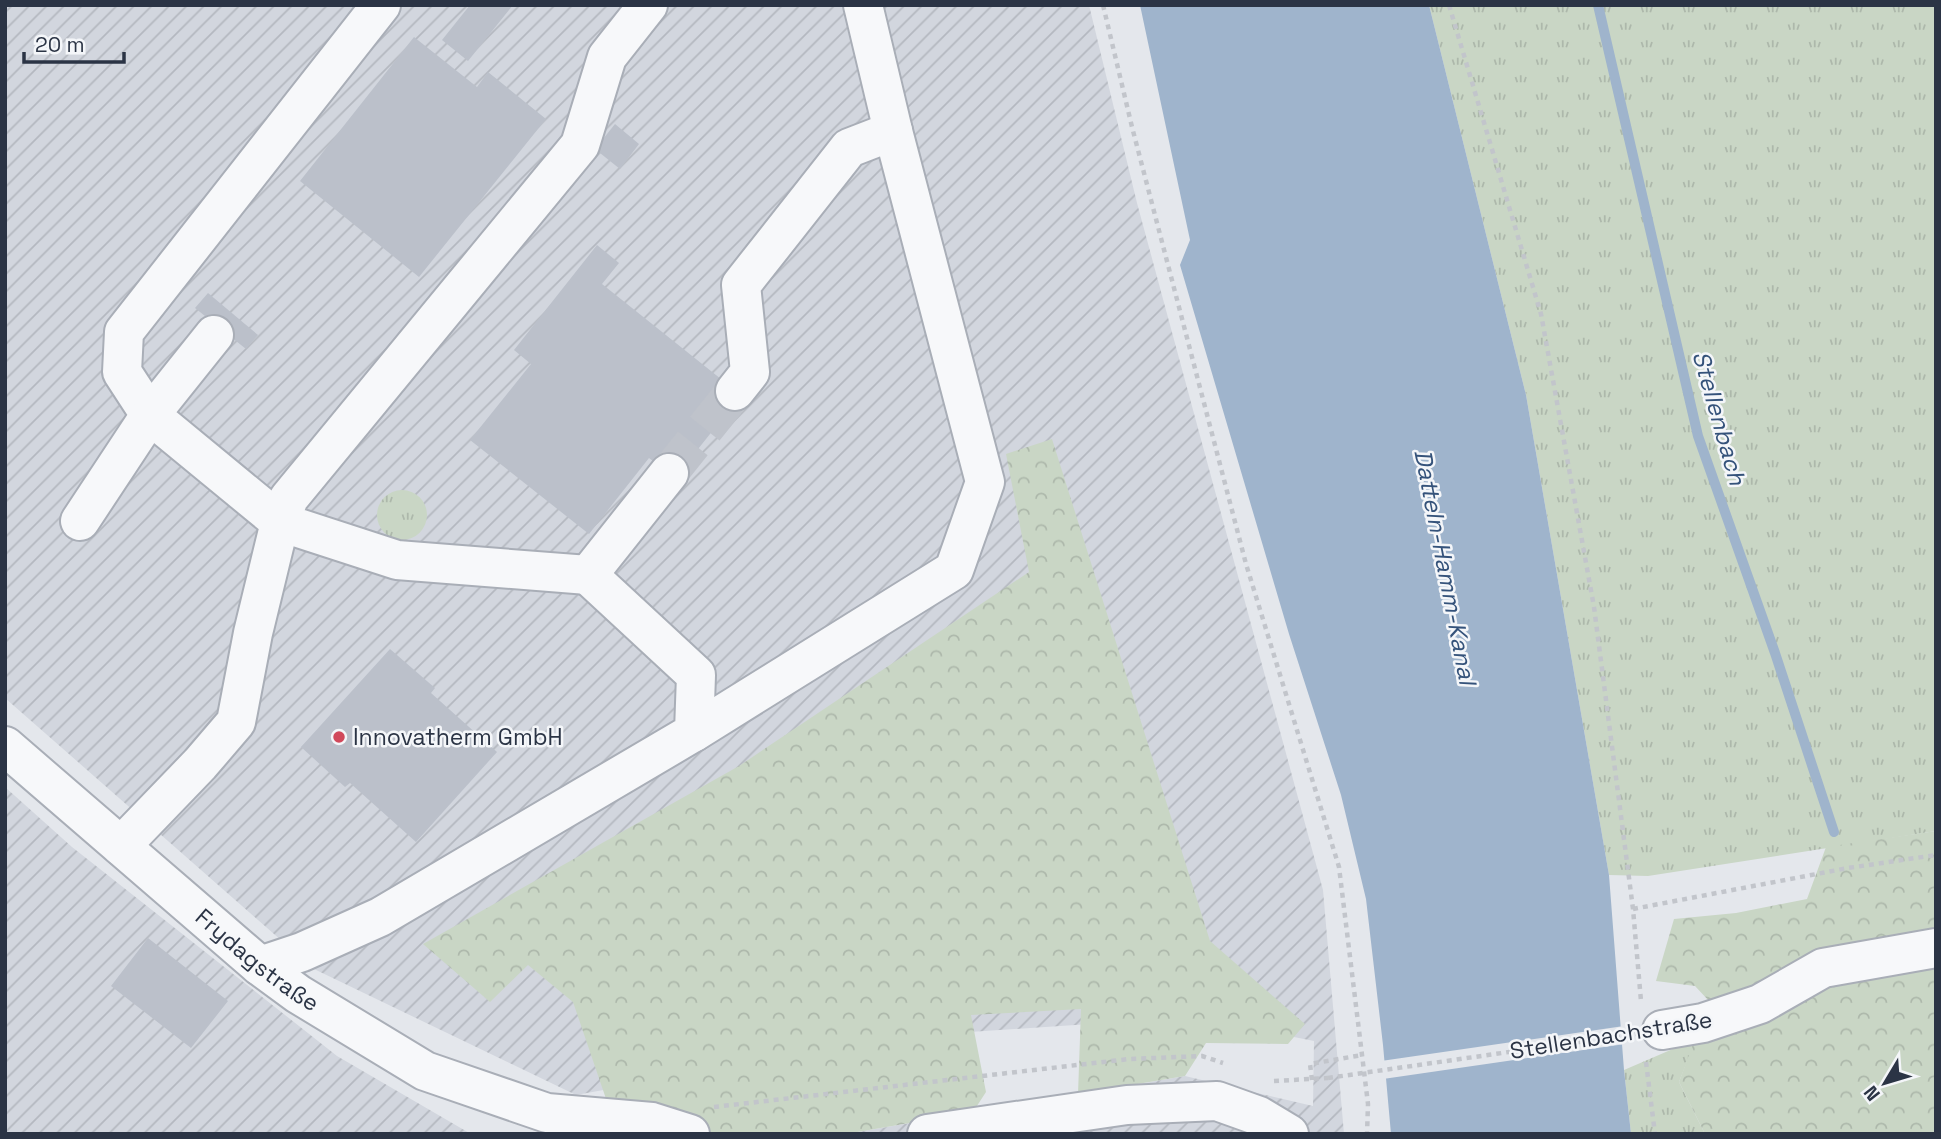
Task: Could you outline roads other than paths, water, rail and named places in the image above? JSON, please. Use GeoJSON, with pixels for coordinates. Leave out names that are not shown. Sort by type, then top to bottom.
{"type":"FeatureCollection","features":[{"type":"Feature","properties":{"kind":"street"},"geometry":{"type":"LineString","coordinates":[[381,5],[124,332],[122,372],[150,415],[280,522],[397,560],[588,575],[696,675],[694,732]]}},
{"type":"Feature","properties":{"kind":"street"},"geometry":{"type":"LineString","coordinates":[[121,846],[200,764],[236,722],[253,633],[280,522],[289,498],[580,145],[607,57],[648,5]]}},
{"type":"Feature","properties":{"kind":"street"},"geometry":{"type":"LineString","coordinates":[[260,966],[302,952],[380,917],[694,732],[954,570],[985,482],[893,131],[863,5]]}},
{"type":"Feature","properties":{"kind":"street"},"geometry":{"type":"LineString","coordinates":[[736,391],[750,372],[741,285],[849,148],[893,131]]}},
{"type":"Feature","properties":{"kind":"street"},"geometry":{"type":"LineString","coordinates":[[80,521],[150,415],[214,335]]}},
{"type":"Feature","properties":{"kind":"street"},"geometry":{"type":"LineString","coordinates":[[588,575],[669,473]]}},
{"type":"Feature","properties":{"kind":"street","name":"Frydagstraße"},"geometry":{"type":"LineString","coordinates":[[5,746],[260,966],[298,994],[425,1071],[545,1124],[702,1121]]}},
{"type":"Feature","properties":{"kind":"street","name":"Stellenbachstraße"},"geometry":{"type":"LineString","coordinates":[[1650,1029],[1703,1023],[1760,1004],[1824,968],[1936,948]]}},
{"type":"Feature","properties":{"kind":"street"},"geometry":{"type":"LineString","coordinates":[[927,1134],[1127,1105],[1217,1101],[1270,1128]]}},
{"type":"Feature","properties":{"kind":"water","name":"Datteln-Hamm-Kanal"},"geometry":{"type":"Polygon","coordinates":[[[1140,5],[1429,5],[1526,395],[1609,875],[1631,1134],[1391,1134],[1366,899],[1341,795],[1289,634],[1180,265],[1190,240],[1140,5]]]}},
{"type":"Feature","properties":{"kind":"waterway","name":"Stellenbach"},"geometry":{"type":"LineString","coordinates":[[1598,5],[1698,436],[1775,653],[1834,832]]}},
{"type":"Feature","properties":{"kind":"tunnel"},"geometry":{"type":"LineString","coordinates":[[669,473],[735,391]]}},
{"type":"Feature","properties":{"kind":"place","name":"Innovatherm GmbH"},"geometry":{"type":"Point","coordinates":[339,737]}}]}
